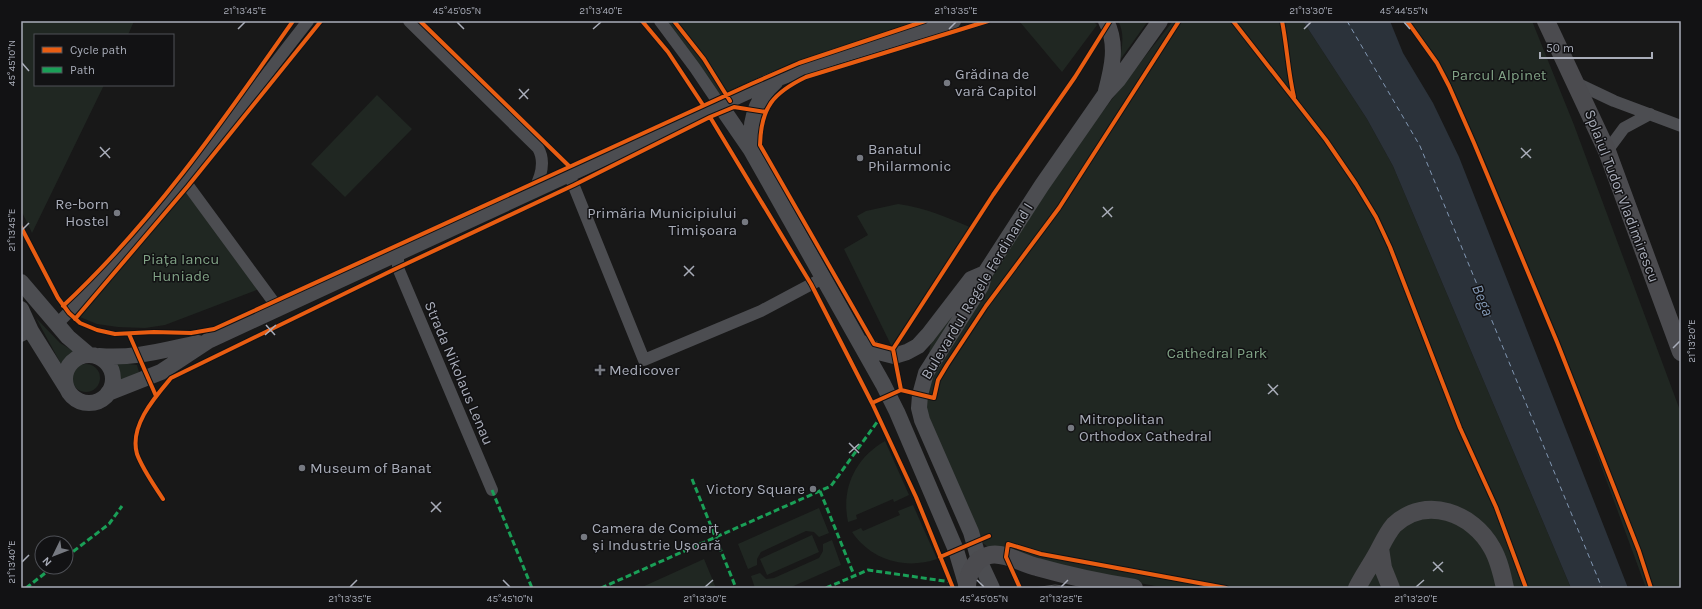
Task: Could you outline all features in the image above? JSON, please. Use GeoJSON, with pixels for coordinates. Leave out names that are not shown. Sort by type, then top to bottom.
{"type":"FeatureCollection","features":[{"type":"Feature","properties":{"kind":"main road","name":"Splaiul Tudor Vladimirescu"},"geometry":{"type":"LineString","coordinates":[[1546,21],[1607,151],[1681,352]]}},
{"type":"Feature","properties":{"kind":"main road"},"geometry":{"type":"LineString","coordinates":[[1357,588],[1385,537],[1394,525],[1408,515],[1423,510],[1438,509],[1454,513],[1470,522],[1478,530],[1492,547],[1506,588]]}},
{"type":"Feature","properties":{"kind":"main road"},"geometry":{"type":"LineString","coordinates":[[1380,548],[1383,568],[1391,588]]}},
{"type":"Feature","properties":{"kind":"main road"},"geometry":{"type":"LineString","coordinates":[[971,577],[992,555],[1011,559],[1037,568],[1134,588]]}},
{"type":"Feature","properties":{"kind":"street"},"geometry":{"type":"LineString","coordinates":[[57,324],[110,270],[184,180],[308,21]]}},
{"type":"Feature","properties":{"kind":"street"},"geometry":{"type":"LineString","coordinates":[[409,21],[537,146],[542,155],[543,163],[539,180],[534,190]]}},
{"type":"Feature","properties":{"kind":"street"},"geometry":{"type":"LineString","coordinates":[[660,21],[695,68],[751,150],[860,342],[897,412],[956,550],[971,577]]}},
{"type":"Feature","properties":{"kind":"street"},"geometry":{"type":"LineString","coordinates":[[108,393],[161,372],[208,341],[278,308],[394,259],[534,190],[794,71],[834,57],[953,21]]}},
{"type":"Feature","properties":{"kind":"street"},"geometry":{"type":"LineString","coordinates":[[1106,21],[1112,35],[1114,46],[1112,66],[1106,94]]}},
{"type":"Feature","properties":{"kind":"street","name":"Bulevardul Regele Ferdinand I"},"geometry":{"type":"LineString","coordinates":[[993,588],[971,577],[971,532],[922,420],[919,408],[920,395],[926,373],[981,286],[985,273],[1042,185],[1160,21]]}},
{"type":"Feature","properties":{"kind":"street"},"geometry":{"type":"LineString","coordinates":[[760,165],[754,153],[751,137],[751,126],[755,111],[763,95],[770,87],[794,71]]}},
{"type":"Feature","properties":{"kind":"street"},"geometry":{"type":"LineString","coordinates":[[1576,83],[1614,101],[1681,126]]}},
{"type":"Feature","properties":{"kind":"street"},"geometry":{"type":"LineString","coordinates":[[1607,151],[1624,128],[1650,114]]}},
{"type":"Feature","properties":{"kind":"street"},"geometry":{"type":"LineString","coordinates":[[569,174],[644,360],[761,311],[824,278]]}},
{"type":"Feature","properties":{"kind":"street"},"geometry":{"type":"LineString","coordinates":[[184,180],[278,308]]}},
{"type":"Feature","properties":{"kind":"street","name":"Strada Nikolaus Lenau"},"geometry":{"type":"LineString","coordinates":[[394,259],[492,490]]}},
{"type":"Feature","properties":{"kind":"street"},"geometry":{"type":"LineString","coordinates":[[860,342],[874,350],[894,356],[907,352],[918,346],[971,279],[985,273]]}},
{"type":"Feature","properties":{"kind":"street"},"geometry":{"type":"LineString","coordinates":[[21,282],[68,337],[93,355],[106,362],[112,373],[112,386],[108,393],[100,400],[93,403],[84,403],[70,395],[66,387],[26,333],[21,309]]}},
{"type":"Feature","properties":{"kind":"street"},"geometry":{"type":"LineString","coordinates":[[66,387],[64,380],[68,365],[80,356],[93,355],[120,358],[139,356],[208,341]]}},
{"type":"Feature","properties":{"kind":"street"},"geometry":{"type":"LineString","coordinates":[[971,532],[984,544],[1011,559]]}},
{"type":"Feature","properties":{"kind":"green space"},"geometry":{"type":"Polygon","coordinates":[[[21,21],[134,21],[128,34],[34,34],[34,86],[104,86],[32,233],[21,210],[21,21]]]}},
{"type":"Feature","properties":{"kind":"green space"},"geometry":{"type":"Polygon","coordinates":[[[665,21],[949,21],[723,103],[665,21]]]}},
{"type":"Feature","properties":{"kind":"green space"},"geometry":{"type":"Polygon","coordinates":[[[1093,21],[1097,25],[1062,72],[1020,22],[1093,21]]]}},
{"type":"Feature","properties":{"kind":"green space"},"geometry":{"type":"Polygon","coordinates":[[[1118,21],[1148,21],[1120,60],[1122,30],[1118,21]]]}},
{"type":"Feature","properties":{"kind":"green space","name":"Cathedral Park"},"geometry":{"type":"Polygon","coordinates":[[[1173,21],[1303,21],[1367,119],[1393,166],[1571,588],[1166,588],[1011,559],[989,548],[979,540],[920,395],[932,338],[1128,78],[1173,21]]]}},
{"type":"Feature","properties":{"kind":"green space","name":"Parcul Alpinet"},"geometry":{"type":"Polygon","coordinates":[[[1408,21],[1532,21],[1574,125],[1681,413],[1681,588],[1646,588],[1525,259],[1484,159],[1445,79],[1408,21]]]}},
{"type":"Feature","properties":{"kind":"green space"},"geometry":{"type":"Polygon","coordinates":[[[377,95],[412,129],[345,197],[311,164],[377,95]]]}},
{"type":"Feature","properties":{"kind":"green space","name":"Piața Iancu Huniade"},"geometry":{"type":"Polygon","coordinates":[[[184,189],[259,289],[165,325],[145,328],[118,327],[97,324],[80,317],[83,306],[184,189]]]}},
{"type":"Feature","properties":{"kind":"green space"},"geometry":{"type":"Polygon","coordinates":[[[898,204],[927,210],[972,228],[893,349],[844,249],[868,235],[857,216],[866,211],[898,204]]]}},
{"type":"Feature","properties":{"kind":"green space"},"geometry":{"type":"Polygon","coordinates":[[[36,318],[60,343],[75,352],[69,354],[61,364],[36,318]]]}},
{"type":"Feature","properties":{"kind":"green space"},"geometry":{"type":"Polygon","coordinates":[[[111,362],[137,365],[139,372],[117,382],[117,375],[111,362]]]}},
{"type":"Feature","properties":{"kind":"green space"},"geometry":{"type":"Polygon","coordinates":[[[86,364],[92,365],[96,368],[99,372],[99,384],[96,388],[92,391],[86,392],[80,391],[76,388],[73,384],[72,378],[73,372],[76,368],[80,365],[86,364]]]}},
{"type":"Feature","properties":{"kind":"green space"},"geometry":{"type":"Polygon","coordinates":[[[885,441],[909,495],[894,502],[893,499],[856,515],[857,519],[848,522],[846,510],[849,486],[858,465],[875,448],[885,441]]]}},
{"type":"Feature","properties":{"kind":"green space"},"geometry":{"type":"Polygon","coordinates":[[[913,505],[937,559],[913,563],[901,563],[890,560],[869,550],[852,532],[861,528],[863,531],[900,515],[898,511],[913,505]]]}},
{"type":"Feature","properties":{"kind":"green space"},"geometry":{"type":"Polygon","coordinates":[[[819,508],[829,533],[819,537],[814,532],[806,531],[761,552],[757,559],[757,565],[748,569],[738,544],[819,508]]]}},
{"type":"Feature","properties":{"kind":"green space"},"geometry":{"type":"Polygon","coordinates":[[[812,535],[819,552],[767,575],[760,559],[812,535]]]}},
{"type":"Feature","properties":{"kind":"green space"},"geometry":{"type":"Polygon","coordinates":[[[832,540],[841,565],[789,588],[755,588],[751,576],[760,573],[766,579],[774,578],[819,558],[823,551],[823,544],[832,540]]]}},
{"type":"Feature","properties":{"kind":"green space"},"geometry":{"type":"Polygon","coordinates":[[[704,559],[716,588],[640,588],[704,559]]]}},
{"type":"Feature","properties":{"kind":"water","name":"Bega"},"geometry":{"type":"Polygon","coordinates":[[[1303,21],[1390,21],[1403,53],[1433,103],[1459,157],[1628,588],[1571,588],[1393,166],[1367,119],[1303,21]]]}},
{"type":"Feature","properties":{"kind":"ferry route"},"geometry":{"type":"LineString","coordinates":[[1347,21],[1420,146],[1602,588]]}},
{"type":"Feature","properties":{"kind":"tram line"},"geometry":{"type":"LineString","coordinates":[[1034,588],[1055,585],[1080,588]]}},
{"type":"Feature","properties":{"kind":"marked path"},"geometry":{"type":"LineString","coordinates":[[601,588],[831,486],[880,418]]}},
{"type":"Feature","properties":{"kind":"marked path"},"geometry":{"type":"LineString","coordinates":[[692,479],[736,588]]}},
{"type":"Feature","properties":{"kind":"marked path"},"geometry":{"type":"LineString","coordinates":[[492,490],[532,588]]}},
{"type":"Feature","properties":{"kind":"marked path"},"geometry":{"type":"LineString","coordinates":[[820,491],[854,575]]}},
{"type":"Feature","properties":{"kind":"marked path"},"geometry":{"type":"LineString","coordinates":[[74,551],[109,524],[122,506]]}},
{"type":"Feature","properties":{"kind":"marked path"},"geometry":{"type":"LineString","coordinates":[[826,588],[868,570],[951,582]]}},
{"type":"Feature","properties":{"kind":"marked path"},"geometry":{"type":"LineString","coordinates":[[26,588],[43,575]]}},
{"type":"Feature","properties":{"kind":"cycle path"},"geometry":{"type":"LineString","coordinates":[[63,306],[96,274],[127,240],[186,170],[293,21]]}},
{"type":"Feature","properties":{"kind":"cycle path"},"geometry":{"type":"LineString","coordinates":[[75,319],[188,186],[321,21]]}},
{"type":"Feature","properties":{"kind":"cycle path"},"geometry":{"type":"LineString","coordinates":[[420,21],[569,166]]}},
{"type":"Feature","properties":{"kind":"cycle path"},"geometry":{"type":"LineString","coordinates":[[642,21],[668,52],[703,105]]}},
{"type":"Feature","properties":{"kind":"cycle path"},"geometry":{"type":"LineString","coordinates":[[674,21],[704,59],[730,101]]}},
{"type":"Feature","properties":{"kind":"cycle path"},"geometry":{"type":"LineString","coordinates":[[21,227],[58,298],[69,313],[80,323],[97,330],[115,334],[154,332],[191,333],[214,329],[799,63],[925,21]]}},
{"type":"Feature","properties":{"kind":"cycle path"},"geometry":{"type":"LineString","coordinates":[[893,349],[874,344],[760,145],[763,121],[766,111],[777,96],[785,89],[806,77],[988,21]]}},
{"type":"Feature","properties":{"kind":"cycle path"},"geometry":{"type":"LineString","coordinates":[[901,390],[893,349],[993,195],[1075,77],[1110,21]]}},
{"type":"Feature","properties":{"kind":"cycle path"},"geometry":{"type":"LineString","coordinates":[[872,403],[901,390],[934,398],[938,380],[947,365],[986,306],[1059,208],[1179,21]]}},
{"type":"Feature","properties":{"kind":"cycle path"},"geometry":{"type":"LineString","coordinates":[[1233,21],[1326,140],[1376,217],[1390,247],[1460,428],[1496,507],[1526,588]]}},
{"type":"Feature","properties":{"kind":"cycle path"},"geometry":{"type":"LineString","coordinates":[[1282,21],[1294,97]]}},
{"type":"Feature","properties":{"kind":"cycle path"},"geometry":{"type":"LineString","coordinates":[[1407,21],[1437,63],[1449,86],[1474,143],[1557,342],[1639,551],[1651,588]]}},
{"type":"Feature","properties":{"kind":"cycle path"},"geometry":{"type":"LineString","coordinates":[[163,499],[142,466],[137,454],[136,443],[137,433],[145,413],[171,378],[393,270],[574,185],[710,117],[734,107],[766,112]]}},
{"type":"Feature","properties":{"kind":"cycle path"},"geometry":{"type":"LineString","coordinates":[[710,117],[811,284],[872,403],[916,497],[953,588]]}},
{"type":"Feature","properties":{"kind":"cycle path"},"geometry":{"type":"LineString","coordinates":[[129,334],[156,396]]}},
{"type":"Feature","properties":{"kind":"cycle path"},"geometry":{"type":"LineString","coordinates":[[940,557],[989,536]]}},
{"type":"Feature","properties":{"kind":"cycle path"},"geometry":{"type":"LineString","coordinates":[[1020,588],[1006,557],[1008,544],[1041,554],[1226,588]]}},
{"type":"Feature","properties":{"kind":"place","name":"Grădina de vară Capitol"},"geometry":{"type":"Point","coordinates":[947,83]}},
{"type":"Feature","properties":{"kind":"place","name":"Banatul Philarmonic"},"geometry":{"type":"Point","coordinates":[860,158]}},
{"type":"Feature","properties":{"kind":"place","name":"Re-born Hostel"},"geometry":{"type":"Point","coordinates":[117,213]}},
{"type":"Feature","properties":{"kind":"place","name":"Primăria Municipiului Timișoara"},"geometry":{"type":"Point","coordinates":[745,222]}},
{"type":"Feature","properties":{"kind":"place","name":"Medicover"},"geometry":{"type":"Point","coordinates":[600,370]}},
{"type":"Feature","properties":{"kind":"place","name":"Mitropolitan Orthodox Cathedral"},"geometry":{"type":"Point","coordinates":[1071,428]}},
{"type":"Feature","properties":{"kind":"place","name":"Museum of Banat"},"geometry":{"type":"Point","coordinates":[302,468]}},
{"type":"Feature","properties":{"kind":"place","name":"Victory Square"},"geometry":{"type":"Point","coordinates":[813,489]}},
{"type":"Feature","properties":{"kind":"place","name":"Camera de Comerț și Industrie Ușoară"},"geometry":{"type":"Point","coordinates":[584,537]}}]}
